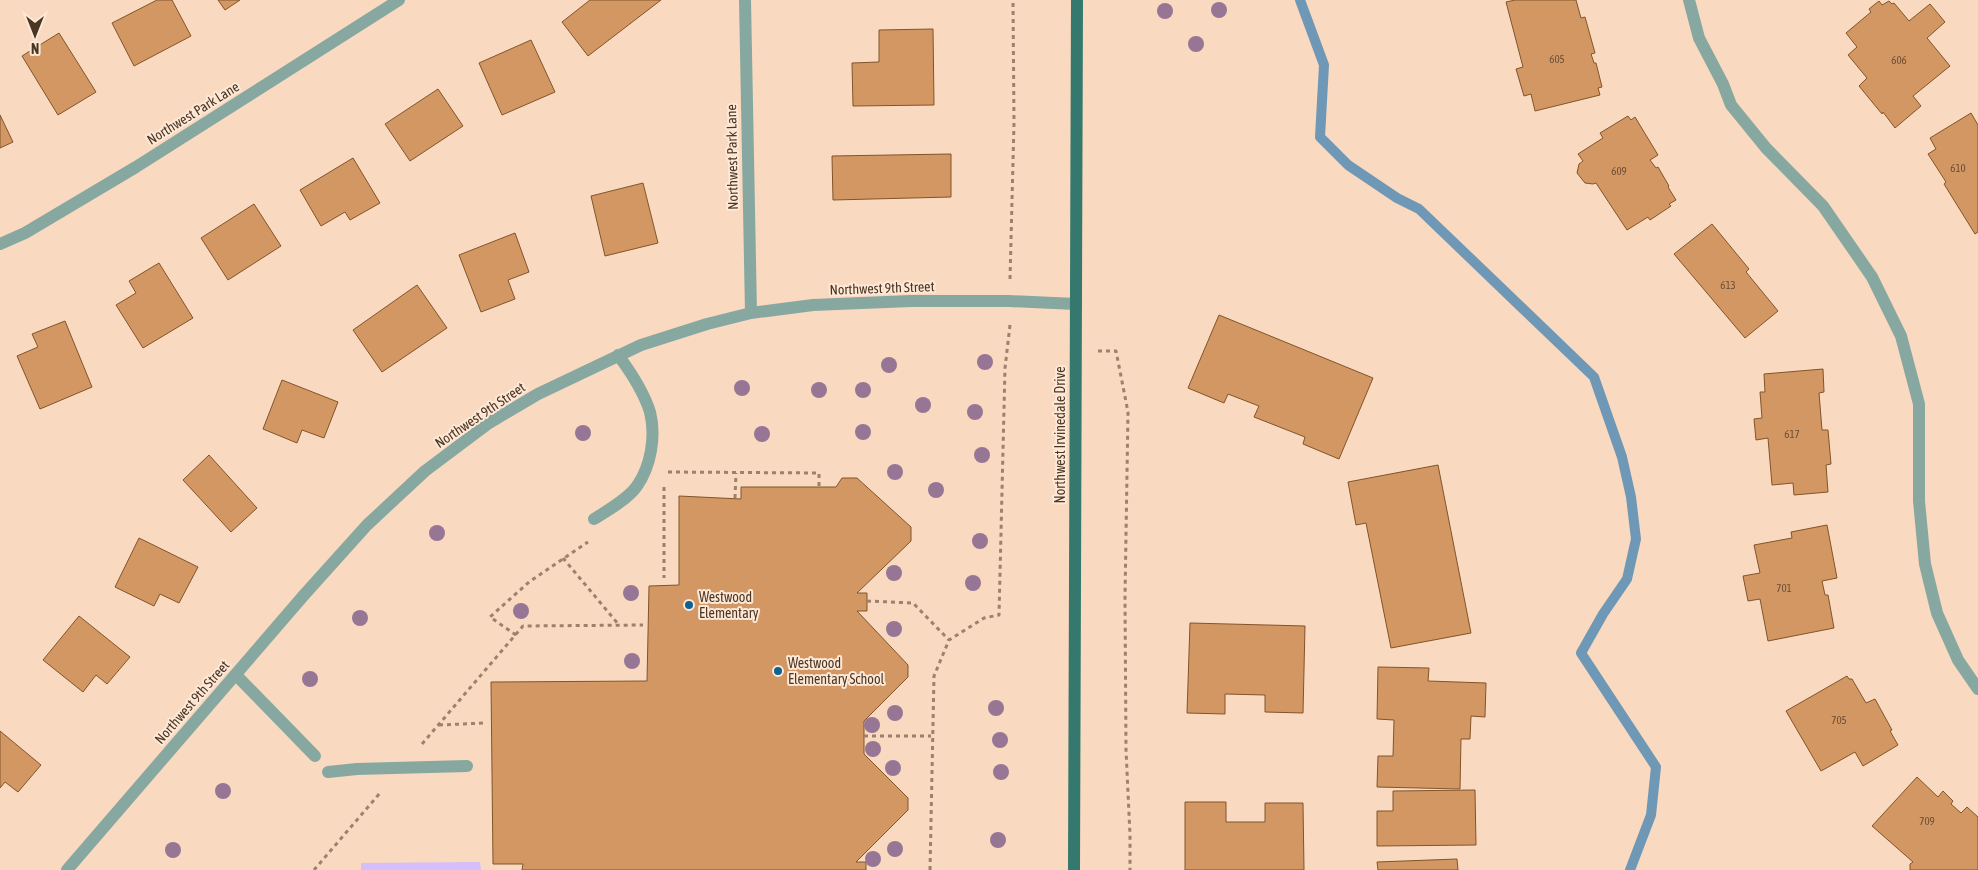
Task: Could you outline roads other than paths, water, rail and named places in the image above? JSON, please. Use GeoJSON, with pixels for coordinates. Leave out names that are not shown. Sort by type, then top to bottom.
{"type":"FeatureCollection","features":[{"type":"Feature","properties":{"kind":"main road","name":"Northwest Irvinedale Drive"},"geometry":{"type":"LineString","coordinates":[[1074,870],[1077,0]]}},
{"type":"Feature","properties":{"kind":"street","name":"Northwest Park Lane"},"geometry":{"type":"LineString","coordinates":[[0,244],[25,233],[136,167],[399,0]]}},
{"type":"Feature","properties":{"kind":"street","name":"Northwest Park Lane"},"geometry":{"type":"LineString","coordinates":[[745,0],[751,313]]}},
{"type":"Feature","properties":{"kind":"street"},"geometry":{"type":"LineString","coordinates":[[1689,0],[1699,38],[1723,84],[1731,105],[1766,148],[1824,206],[1872,277],[1902,336],[1920,404],[1919,501],[1925,564],[1937,614],[1958,660],[1978,689]]}},
{"type":"Feature","properties":{"kind":"street","name":"Northwest 9th Street"},"geometry":{"type":"LineString","coordinates":[[67,870],[367,525],[425,471],[489,423],[538,394],[641,345],[707,324],[751,313],[823,305],[911,301],[1009,301],[1076,304]]}},
{"type":"Feature","properties":{"kind":"street"},"geometry":{"type":"LineString","coordinates":[[594,519],[613,507],[637,487],[650,460],[652,440],[650,412],[631,374],[618,355]]}},
{"type":"Feature","properties":{"kind":"street"},"geometry":{"type":"LineString","coordinates":[[236,674],[315,756]]}},
{"type":"Feature","properties":{"kind":"street"},"geometry":{"type":"LineString","coordinates":[[328,772],[467,766]]}},
{"type":"Feature","properties":{"kind":"waterway"},"geometry":{"type":"LineString","coordinates":[[1300,0],[1324,65],[1320,137],[1348,165],[1397,198],[1419,209],[1594,377],[1622,457],[1631,497],[1636,539],[1627,579],[1603,614],[1581,653],[1656,767],[1651,815],[1630,870]]}},
{"type":"Feature","properties":{"kind":"place","name":"Westwood Elementary"},"geometry":{"type":"Point","coordinates":[689,605]}},
{"type":"Feature","properties":{"kind":"place","name":"Westwood Elementary School"},"geometry":{"type":"Point","coordinates":[778,671]}}]}
